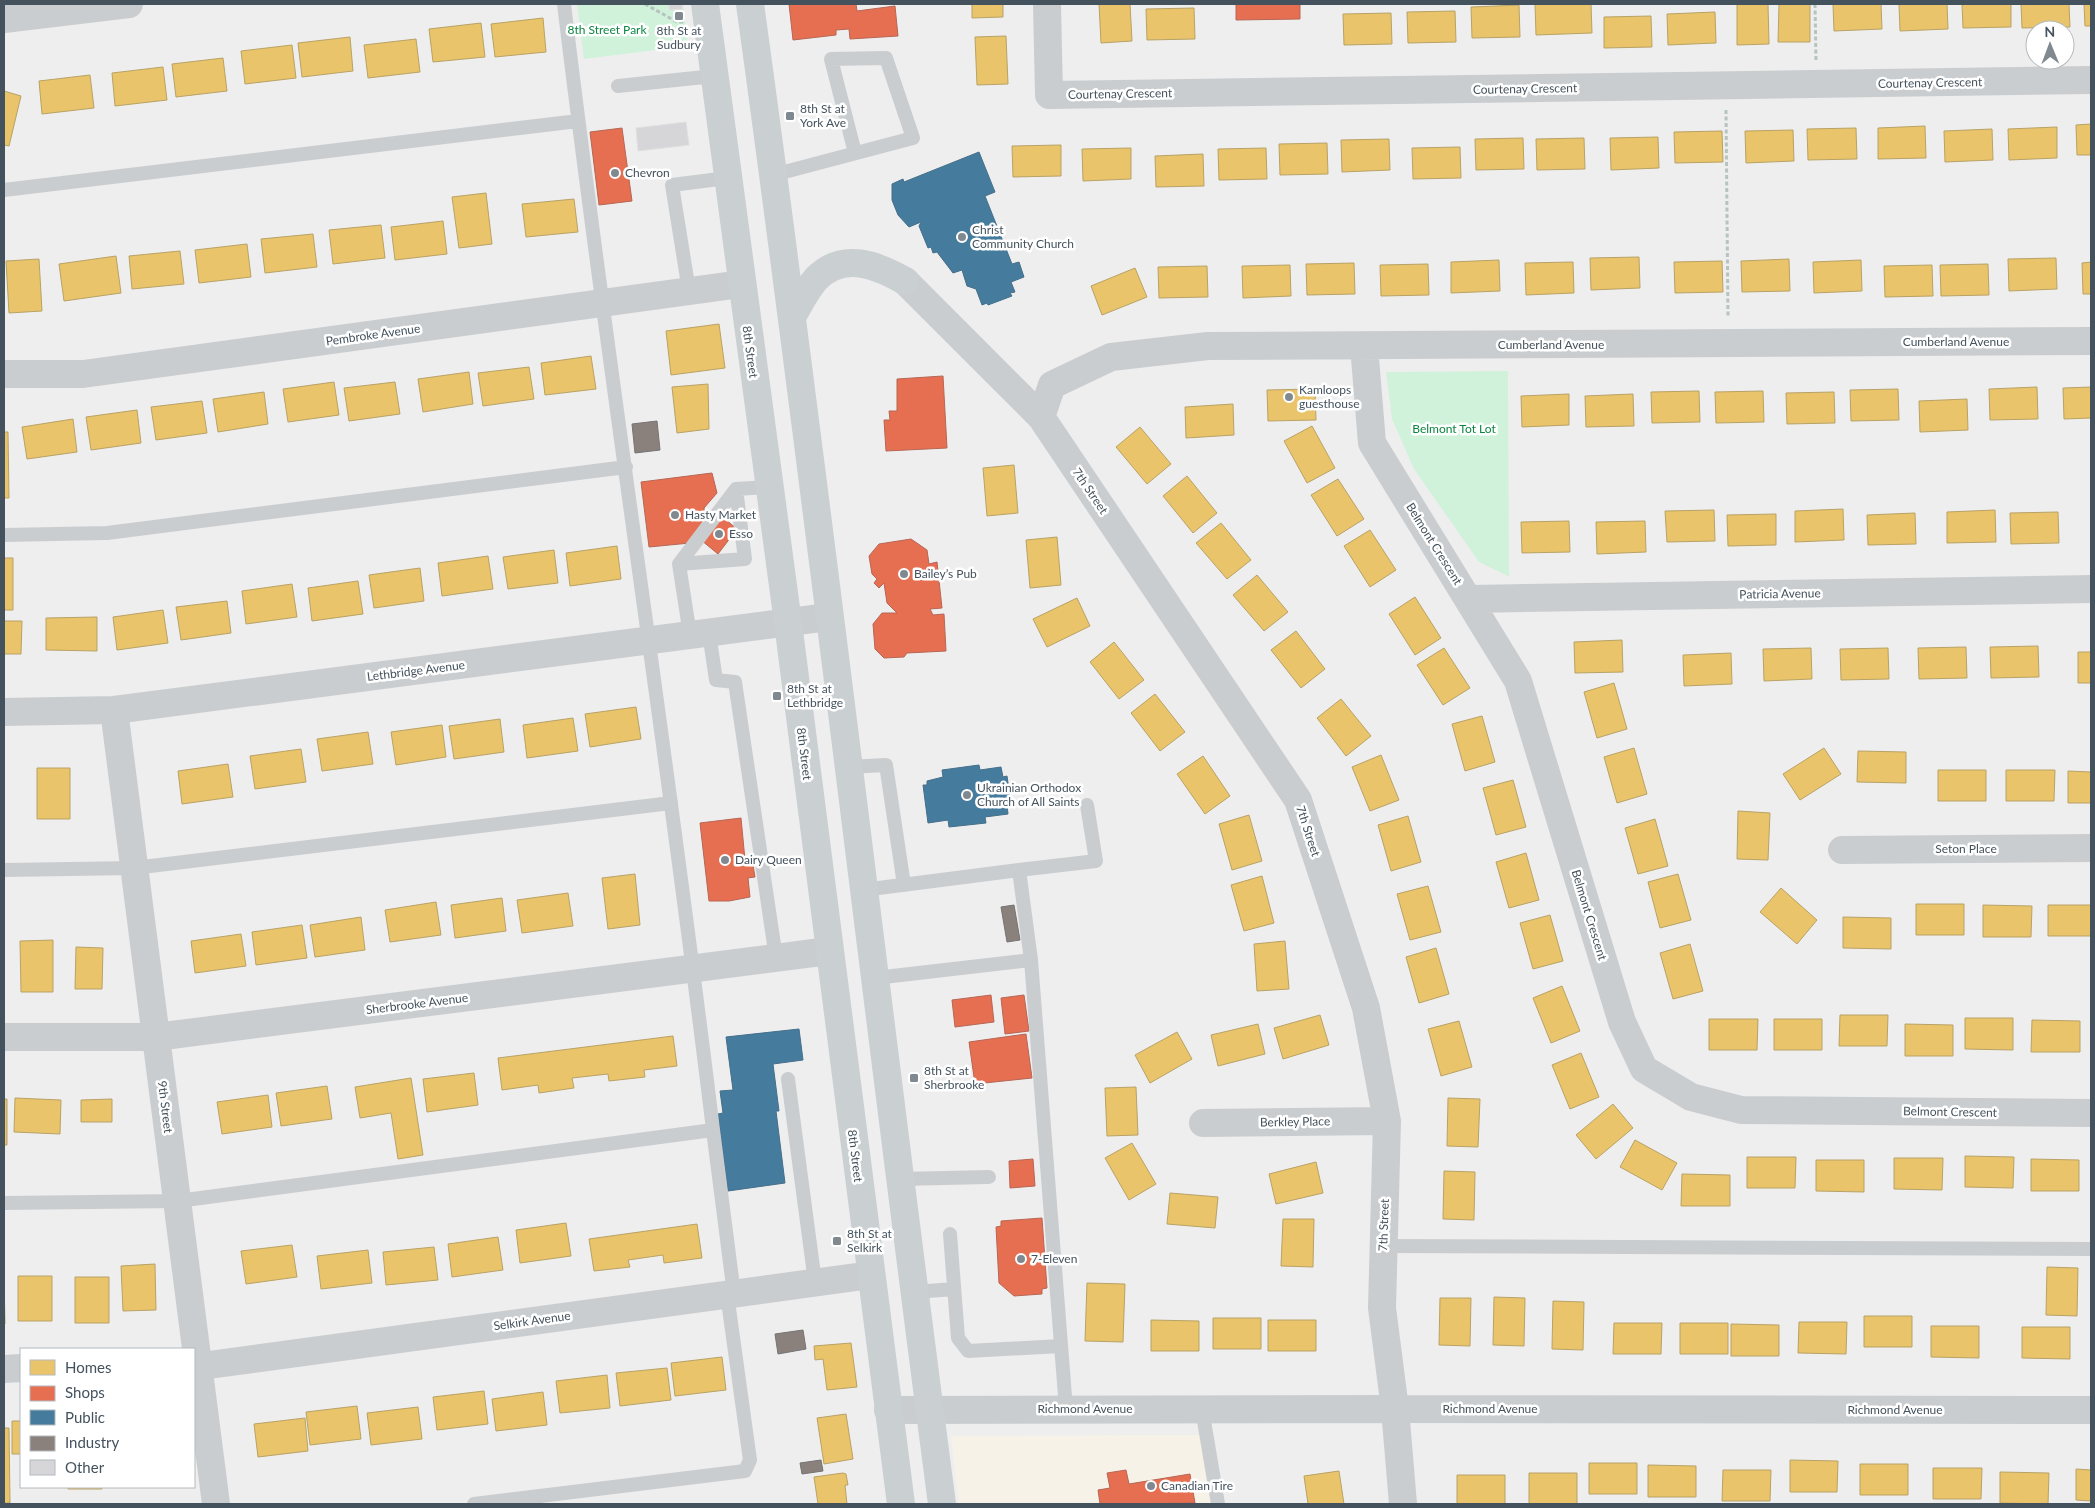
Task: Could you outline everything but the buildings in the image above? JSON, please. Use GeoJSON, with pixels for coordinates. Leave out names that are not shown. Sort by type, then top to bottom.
{"type":"FeatureCollection","features":[{"type":"Feature","properties":{"kind":"main road"},"geometry":{"type":"LineString","coordinates":[[750,4],[793,314],[828,617],[942,1504]]}},
{"type":"Feature","properties":{"kind":"main road","name":"8th Street"},"geometry":{"type":"LineString","coordinates":[[706,12],[788,623],[900,1504]]}},
{"type":"Feature","properties":{"kind":"main road"},"geometry":{"type":"LineString","coordinates":[[793,314],[816,279],[832,266],[850,262],[878,266],[905,281]]}},
{"type":"Feature","properties":{"kind":"street"},"geometry":{"type":"LineString","coordinates":[[4,19],[129,4]]}},
{"type":"Feature","properties":{"kind":"street","name":"Courtenay Crescent"},"geometry":{"type":"LineString","coordinates":[[1047,4],[1049,95],[1726,87],[2091,80]]}},
{"type":"Feature","properties":{"kind":"street","name":"7th Street"},"geometry":{"type":"LineString","coordinates":[[905,281],[1041,417],[1298,800],[1366,1008],[1387,1121],[1382,1308],[1395,1409],[1403,1504]]}},
{"type":"Feature","properties":{"kind":"street","name":"Pembroke Avenue"},"geometry":{"type":"LineString","coordinates":[[4,374],[83,374],[741,284]]}},
{"type":"Feature","properties":{"kind":"street","name":"Cumberland Avenue"},"geometry":{"type":"LineString","coordinates":[[1041,417],[1052,385],[1111,357],[1208,346],[2091,341]]}},
{"type":"Feature","properties":{"kind":"street","name":"Belmont Crescent"},"geometry":{"type":"LineString","coordinates":[[1364,346],[1372,443],[1518,682],[1622,1022],[1644,1069],[1691,1097],[1741,1110],[2091,1113]]}},
{"type":"Feature","properties":{"kind":"street","name":"Patricia Avenue"},"geometry":{"type":"LineString","coordinates":[[1468,599],[2091,589]]}},
{"type":"Feature","properties":{"kind":"street","name":"Lethbridge Avenue"},"geometry":{"type":"LineString","coordinates":[[4,712],[114,710],[828,617]]}},
{"type":"Feature","properties":{"kind":"street","name":"9th Street"},"geometry":{"type":"LineString","coordinates":[[114,710],[178,1201],[194,1348]]}},
{"type":"Feature","properties":{"kind":"street","name":"Seton Place"},"geometry":{"type":"LineString","coordinates":[[1842,850],[2091,848]]}},
{"type":"Feature","properties":{"kind":"street","name":"Sherbrooke Avenue"},"geometry":{"type":"LineString","coordinates":[[4,1037],[156,1037],[829,951]]}},
{"type":"Feature","properties":{"kind":"street","name":"Berkley Place"},"geometry":{"type":"LineString","coordinates":[[1203,1123],[1387,1121]]}},
{"type":"Feature","properties":{"kind":"street","name":"Selkirk Avenue"},"geometry":{"type":"LineString","coordinates":[[196,1367],[870,1275]]}},
{"type":"Feature","properties":{"kind":"street","name":"9th Street"},"geometry":{"type":"LineString","coordinates":[[196,1367],[216,1504]]}},
{"type":"Feature","properties":{"kind":"street"},"geometry":{"type":"LineString","coordinates":[[4,1369],[20,1368]]}},
{"type":"Feature","properties":{"kind":"street","name":"Richmond Avenue"},"geometry":{"type":"LineString","coordinates":[[888,1410],[2091,1410]]}},
{"type":"Feature","properties":{"kind":"lane"},"geometry":{"type":"LineString","coordinates":[[474,1504],[745,1471],[750,1460],[693,968],[626,467],[602,303],[564,4]]}},
{"type":"Feature","properties":{"kind":"lane"},"geometry":{"type":"LineString","coordinates":[[773,175],[913,138],[886,58],[831,59],[855,153]]}},
{"type":"Feature","properties":{"kind":"lane"},"geometry":{"type":"LineString","coordinates":[[618,86],[714,76]]}},
{"type":"Feature","properties":{"kind":"lane"},"geometry":{"type":"LineString","coordinates":[[4,190],[578,121]]}},
{"type":"Feature","properties":{"kind":"lane"},"geometry":{"type":"LineString","coordinates":[[689,291],[672,185],[727,178]]}},
{"type":"Feature","properties":{"kind":"lane"},"geometry":{"type":"LineString","coordinates":[[4,535],[107,532],[626,467]]}},
{"type":"Feature","properties":{"kind":"lane"},"geometry":{"type":"LineString","coordinates":[[679,564],[736,490],[769,487]]}},
{"type":"Feature","properties":{"kind":"lane"},"geometry":{"type":"LineString","coordinates":[[679,564],[745,559],[736,490]]}},
{"type":"Feature","properties":{"kind":"lane"},"geometry":{"type":"LineString","coordinates":[[679,564],[699,634],[716,680],[735,682],[776,958]]}},
{"type":"Feature","properties":{"kind":"lane"},"geometry":{"type":"LineString","coordinates":[[847,767],[886,765],[904,885]]}},
{"type":"Feature","properties":{"kind":"lane"},"geometry":{"type":"LineString","coordinates":[[4,870],[134,868],[671,803]]}},
{"type":"Feature","properties":{"kind":"lane"},"geometry":{"type":"LineString","coordinates":[[863,890],[1096,861],[1087,805]]}},
{"type":"Feature","properties":{"kind":"lane"},"geometry":{"type":"LineString","coordinates":[[1019,870],[1031,960],[1066,1409]]}},
{"type":"Feature","properties":{"kind":"lane"},"geometry":{"type":"LineString","coordinates":[[875,978],[1031,960]]}},
{"type":"Feature","properties":{"kind":"lane"},"geometry":{"type":"LineString","coordinates":[[788,1080],[815,1282]]}},
{"type":"Feature","properties":{"kind":"lane"},"geometry":{"type":"LineString","coordinates":[[4,1203],[178,1201],[713,1130]]}},
{"type":"Feature","properties":{"kind":"lane"},"geometry":{"type":"LineString","coordinates":[[900,1179],[988,1177]]}},
{"type":"Feature","properties":{"kind":"lane"},"geometry":{"type":"LineString","coordinates":[[950,1234],[958,1338],[968,1351],[1061,1346]]}},
{"type":"Feature","properties":{"kind":"lane"},"geometry":{"type":"LineString","coordinates":[[1383,1246],[2091,1249]]}},
{"type":"Feature","properties":{"kind":"lane"},"geometry":{"type":"LineString","coordinates":[[915,1292],[954,1289]]}},
{"type":"Feature","properties":{"kind":"lane"},"geometry":{"type":"LineString","coordinates":[[1202,1409],[1218,1504]]}},
{"type":"Feature","properties":{"kind":"path"},"geometry":{"type":"LineString","coordinates":[[645,4],[676,22],[706,12]]}},
{"type":"Feature","properties":{"kind":"path"},"geometry":{"type":"LineString","coordinates":[[1815,4],[1816,85]]}},
{"type":"Feature","properties":{"kind":"path"},"geometry":{"type":"LineString","coordinates":[[1726,87],[1728,343]]}},
{"type":"Feature","properties":{"kind":"shaded area"},"geometry":{"type":"Polygon","coordinates":[[[1201,1435],[1211,1504],[959,1504],[951,1436],[1201,1435]]]}},
{"type":"Feature","properties":{"kind":"green space","name":"8th Street Park"},"geometry":{"type":"Polygon","coordinates":[[[577,4],[683,4],[688,46],[584,59],[577,4]]]}},
{"type":"Feature","properties":{"kind":"green space","name":"Belmont Tot Lot"},"geometry":{"type":"Polygon","coordinates":[[[1508,371],[1509,576],[1479,562],[1414,469],[1392,419],[1386,372],[1508,371]]]}},
{"type":"Feature","properties":{"kind":"place","name":"8th St at Sudbury"},"geometry":{"type":"Point","coordinates":[679,16]}},
{"type":"Feature","properties":{"kind":"place","name":"8th St at York Ave"},"geometry":{"type":"Point","coordinates":[790,116]}},
{"type":"Feature","properties":{"kind":"place","name":"Chevron"},"geometry":{"type":"Point","coordinates":[615,173]}},
{"type":"Feature","properties":{"kind":"place","name":"Christ Community Church"},"geometry":{"type":"Point","coordinates":[962,237]}},
{"type":"Feature","properties":{"kind":"place","name":"Kamloops guesthouse"},"geometry":{"type":"Point","coordinates":[1289,397]}},
{"type":"Feature","properties":{"kind":"place","name":"Hasty Market"},"geometry":{"type":"Point","coordinates":[675,515]}},
{"type":"Feature","properties":{"kind":"place","name":"Esso"},"geometry":{"type":"Point","coordinates":[719,534]}},
{"type":"Feature","properties":{"kind":"place","name":"Bailey’s Pub"},"geometry":{"type":"Point","coordinates":[904,574]}},
{"type":"Feature","properties":{"kind":"place","name":"8th St at Lethbridge"},"geometry":{"type":"Point","coordinates":[777,696]}},
{"type":"Feature","properties":{"kind":"place","name":"Ukrainian Orthodox Church of All Saints"},"geometry":{"type":"Point","coordinates":[967,795]}},
{"type":"Feature","properties":{"kind":"place","name":"Dairy Queen"},"geometry":{"type":"Point","coordinates":[725,860]}},
{"type":"Feature","properties":{"kind":"place","name":"8th St at Sherbrooke"},"geometry":{"type":"Point","coordinates":[914,1078]}},
{"type":"Feature","properties":{"kind":"place","name":"8th St at Selkirk"},"geometry":{"type":"Point","coordinates":[837,1241]}},
{"type":"Feature","properties":{"kind":"place","name":"7-Eleven"},"geometry":{"type":"Point","coordinates":[1021,1259]}},
{"type":"Feature","properties":{"kind":"place","name":"Canadian Tire"},"geometry":{"type":"Point","coordinates":[1151,1486]}}]}
